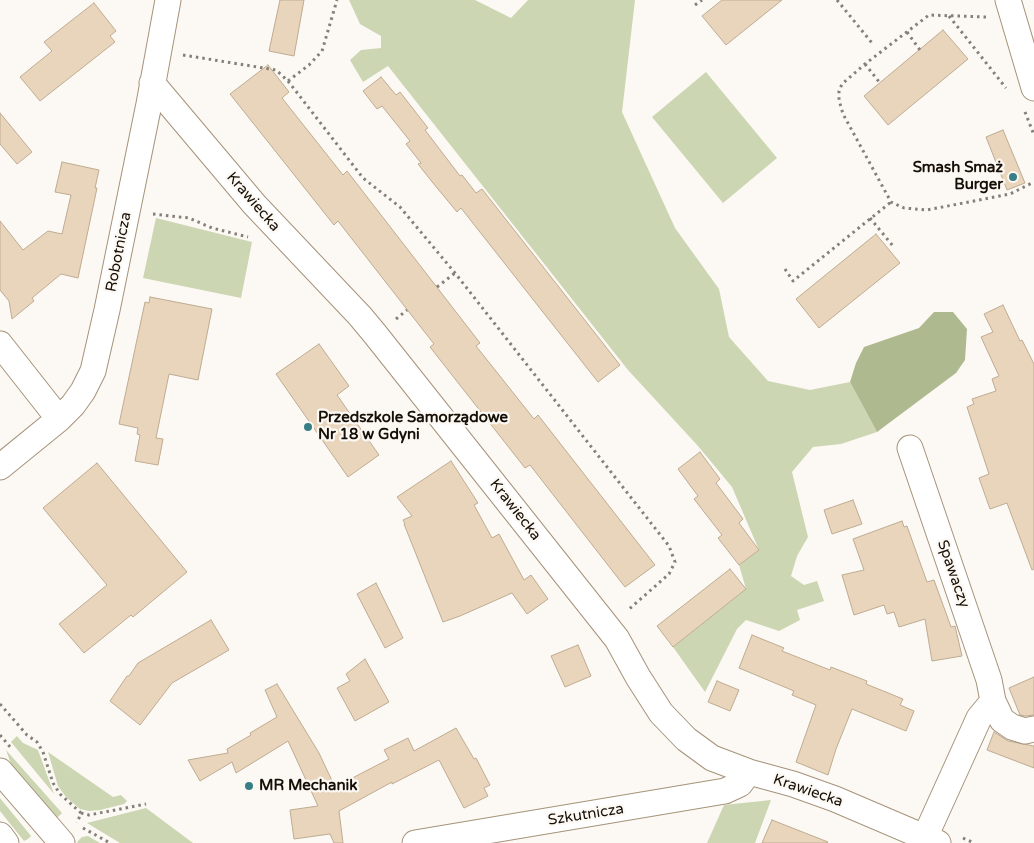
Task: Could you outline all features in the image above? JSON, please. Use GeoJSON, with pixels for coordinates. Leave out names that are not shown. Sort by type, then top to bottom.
{"type":"FeatureCollection","features":[{"type":"Feature","properties":{"kind":"street","name":"Robotnicza"},"geometry":{"type":"LineString","coordinates":[[0,467],[59,419],[73,405],[83,391],[92,371],[107,310],[168,0]]}},
{"type":"Feature","properties":{"kind":"street"},"geometry":{"type":"LineString","coordinates":[[1000,8],[1034,88]]}},
{"type":"Feature","properties":{"kind":"street","name":"Krawiecka"},"geometry":{"type":"LineString","coordinates":[[152,84],[273,225],[360,316],[414,382],[617,639],[638,678],[661,713],[686,739],[712,758],[749,772],[793,784],[835,799],[931,840]]}},
{"type":"Feature","properties":{"kind":"street"},"geometry":{"type":"LineString","coordinates":[[0,344],[59,419]]}},
{"type":"Feature","properties":{"kind":"street","name":"Spawaczy"},"geometry":{"type":"LineString","coordinates":[[910,448],[989,680],[993,701],[1002,720],[1012,727],[1025,731],[1034,730]]}},
{"type":"Feature","properties":{"kind":"street"},"geometry":{"type":"LineString","coordinates":[[931,840],[979,718],[993,701]]}},
{"type":"Feature","properties":{"kind":"street"},"geometry":{"type":"LineString","coordinates":[[0,771],[60,841]]}},
{"type":"Feature","properties":{"kind":"street","name":"Szkutnicza"},"geometry":{"type":"LineString","coordinates":[[415,843],[725,791],[740,784],[749,772]]}},
{"type":"Feature","properties":{"kind":"street"},"geometry":{"type":"LineString","coordinates":[[0,835],[6,843]]}},
{"type":"Feature","properties":{"kind":"path"},"geometry":{"type":"LineString","coordinates":[[288,81],[313,61],[322,51],[337,0]]}},
{"type":"Feature","properties":{"kind":"path"},"geometry":{"type":"LineString","coordinates":[[695,5],[702,0]]}},
{"type":"Feature","properties":{"kind":"path"},"geometry":{"type":"LineString","coordinates":[[837,0],[872,43]]}},
{"type":"Feature","properties":{"kind":"path"},"geometry":{"type":"LineString","coordinates":[[1000,8],[948,16],[929,15],[842,84],[839,91],[839,100],[843,114],[891,202],[904,208],[927,210],[1010,194],[1034,182]]}},
{"type":"Feature","properties":{"kind":"path"},"geometry":{"type":"LineString","coordinates":[[948,16],[1010,92]]}},
{"type":"Feature","properties":{"kind":"path"},"geometry":{"type":"LineString","coordinates":[[907,32],[920,50]]}},
{"type":"Feature","properties":{"kind":"path"},"geometry":{"type":"LineString","coordinates":[[182,55],[276,70],[288,81],[363,178],[400,206],[455,274],[669,546],[675,562],[669,574],[625,612]]}},
{"type":"Feature","properties":{"kind":"path"},"geometry":{"type":"LineString","coordinates":[[865,64],[880,83]]}},
{"type":"Feature","properties":{"kind":"path"},"geometry":{"type":"LineString","coordinates":[[785,269],[793,280],[891,202]]}},
{"type":"Feature","properties":{"kind":"path"},"geometry":{"type":"LineString","coordinates":[[126,216],[143,217],[152,214],[189,218],[212,228],[254,238],[273,225]]}},
{"type":"Feature","properties":{"kind":"path"},"geometry":{"type":"LineString","coordinates":[[870,218],[893,246]]}},
{"type":"Feature","properties":{"kind":"path"},"geometry":{"type":"LineString","coordinates":[[437,287],[455,274]]}},
{"type":"Feature","properties":{"kind":"path"},"geometry":{"type":"LineString","coordinates":[[0,704],[27,735],[37,742],[53,783],[60,794],[80,813],[88,815],[146,804]]}},
{"type":"Feature","properties":{"kind":"path"},"geometry":{"type":"LineString","coordinates":[[60,841],[78,823],[80,813]]}},
{"type":"Feature","properties":{"kind":"green space"},"geometry":{"type":"Polygon","coordinates":[[[349,0],[475,0],[511,18],[528,0],[635,0],[622,112],[675,228],[719,289],[729,337],[768,381],[810,390],[850,382],[877,432],[841,444],[813,447],[792,472],[808,537],[797,556],[791,576],[804,585],[817,581],[824,601],[797,610],[800,620],[779,631],[746,620],[737,629],[705,692],[673,647],[746,589],[739,565],[759,550],[732,487],[698,446],[628,370],[388,66],[363,82],[350,60],[361,50],[381,48],[381,36],[360,24],[349,0]]]}},
{"type":"Feature","properties":{"kind":"green space"},"geometry":{"type":"Polygon","coordinates":[[[706,72],[777,158],[723,203],[652,117],[706,72]]]}},
{"type":"Feature","properties":{"kind":"green space"},"geometry":{"type":"Polygon","coordinates":[[[156,218],[252,242],[241,298],[143,278],[156,218]]]}},
{"type":"Feature","properties":{"kind":"green space"},"geometry":{"type":"Polygon","coordinates":[[[934,312],[953,312],[967,329],[965,360],[956,373],[877,432],[850,382],[856,363],[864,347],[919,328],[934,312]]]}},
{"type":"Feature","properties":{"kind":"green space"},"geometry":{"type":"Polygon","coordinates":[[[17,736],[23,743],[38,750],[54,794],[11,742],[17,736]]]}},
{"type":"Feature","properties":{"kind":"green space"},"geometry":{"type":"Polygon","coordinates":[[[6,750],[62,813],[57,818],[11,764],[6,750]]]}},
{"type":"Feature","properties":{"kind":"green space"},"geometry":{"type":"Polygon","coordinates":[[[48,752],[113,797],[121,795],[127,801],[124,804],[100,810],[89,811],[80,809],[66,797],[58,786],[48,752]]]}},
{"type":"Feature","properties":{"kind":"green space"},"geometry":{"type":"Polygon","coordinates":[[[0,798],[31,836],[28,839],[24,841],[0,811],[0,798]]]}},
{"type":"Feature","properties":{"kind":"green space"},"geometry":{"type":"Polygon","coordinates":[[[771,800],[755,843],[707,843],[724,805],[771,800]]]}},
{"type":"Feature","properties":{"kind":"green space"},"geometry":{"type":"Polygon","coordinates":[[[146,808],[193,843],[120,843],[87,823],[146,808]]]}},
{"type":"Feature","properties":{"kind":"green space"},"geometry":{"type":"Polygon","coordinates":[[[88,836],[100,843],[77,842],[82,837],[88,836]]]}},
{"type":"Feature","properties":{"kind":"building"},"geometry":{"type":"Polygon","coordinates":[[[280,0],[304,0],[294,56],[269,51],[280,0]]]}},
{"type":"Feature","properties":{"kind":"building"},"geometry":{"type":"Polygon","coordinates":[[[722,0],[782,0],[726,45],[702,16],[722,0]]]}},
{"type":"Feature","properties":{"kind":"building"},"geometry":{"type":"Polygon","coordinates":[[[94,3],[116,31],[110,36],[115,42],[40,101],[20,77],[52,51],[44,42],[94,3]]]}},
{"type":"Feature","properties":{"kind":"building"},"geometry":{"type":"Polygon","coordinates":[[[943,30],[968,59],[888,125],[864,96],[943,30]]]}},
{"type":"Feature","properties":{"kind":"building"},"geometry":{"type":"Polygon","coordinates":[[[268,65],[289,92],[282,98],[343,175],[347,171],[480,343],[476,346],[534,419],[538,415],[655,565],[625,587],[530,465],[525,468],[430,347],[434,344],[338,221],[334,225],[230,94],[268,65]]]}},
{"type":"Feature","properties":{"kind":"building"},"geometry":{"type":"Polygon","coordinates":[[[381,77],[396,95],[400,92],[428,128],[425,130],[460,176],[462,175],[476,193],[482,189],[620,365],[598,382],[461,208],[457,212],[418,164],[421,163],[406,144],[410,141],[382,106],[377,109],[363,91],[381,77]]]}},
{"type":"Feature","properties":{"kind":"building"},"geometry":{"type":"Polygon","coordinates":[[[0,113],[32,152],[17,164],[0,144],[0,113]]]}},
{"type":"Feature","properties":{"kind":"building"},"geometry":{"type":"Polygon","coordinates":[[[1003,130],[1025,183],[1007,190],[986,137],[1003,130]]]}},
{"type":"Feature","properties":{"kind":"building"},"geometry":{"type":"Polygon","coordinates":[[[62,162],[99,170],[78,278],[61,274],[32,298],[34,301],[12,319],[9,301],[0,290],[0,221],[23,250],[48,231],[62,234],[71,195],[55,192],[62,162]]]}},
{"type":"Feature","properties":{"kind":"building"},"geometry":{"type":"Polygon","coordinates":[[[876,234],[900,263],[819,328],[796,299],[876,234]]]}},
{"type":"Feature","properties":{"kind":"building"},"geometry":{"type":"Polygon","coordinates":[[[150,297],[212,309],[198,380],[169,374],[156,438],[163,439],[158,465],[135,461],[140,435],[137,434],[138,428],[119,424],[145,302],[149,303],[150,297]]]}},
{"type":"Feature","properties":{"kind":"building"},"geometry":{"type":"Polygon","coordinates":[[[1003,305],[1020,341],[1022,340],[1034,364],[1034,569],[1032,570],[1007,503],[990,509],[979,478],[989,474],[967,407],[974,404],[972,399],[996,391],[992,379],[999,376],[981,337],[993,332],[984,314],[1003,305]]]}},
{"type":"Feature","properties":{"kind":"building"},"geometry":{"type":"Polygon","coordinates":[[[319,344],[349,386],[337,395],[379,455],[348,477],[276,374],[319,344]]]}},
{"type":"Feature","properties":{"kind":"building"},"geometry":{"type":"Polygon","coordinates":[[[700,452],[720,479],[716,483],[743,519],[739,523],[759,550],[739,565],[718,538],[722,535],[694,499],[698,496],[678,469],[700,452]]]}},
{"type":"Feature","properties":{"kind":"building"},"geometry":{"type":"Polygon","coordinates":[[[451,461],[478,503],[474,505],[492,538],[499,534],[524,580],[531,575],[548,599],[527,614],[512,593],[443,622],[404,524],[403,520],[412,516],[397,497],[451,461]]]}},
{"type":"Feature","properties":{"kind":"building"},"geometry":{"type":"Polygon","coordinates":[[[97,463],[187,572],[133,617],[131,615],[84,653],[59,624],[107,585],[43,508],[97,463]]]}},
{"type":"Feature","properties":{"kind":"building"},"geometry":{"type":"Polygon","coordinates":[[[853,500],[862,524],[832,534],[824,510],[853,500]]]}},
{"type":"Feature","properties":{"kind":"building"},"geometry":{"type":"Polygon","coordinates":[[[902,521],[904,527],[907,526],[927,582],[934,580],[951,627],[955,626],[962,656],[932,661],[925,619],[899,627],[894,612],[887,614],[884,605],[854,615],[842,575],[864,570],[853,539],[902,521]]]}},
{"type":"Feature","properties":{"kind":"building"},"geometry":{"type":"Polygon","coordinates":[[[730,569],[746,589],[673,647],[657,626],[730,569]]]}},
{"type":"Feature","properties":{"kind":"building"},"geometry":{"type":"Polygon","coordinates":[[[376,583],[403,638],[385,648],[357,594],[376,583]]]}},
{"type":"Feature","properties":{"kind":"building"},"geometry":{"type":"Polygon","coordinates":[[[211,620],[229,650],[172,683],[140,725],[110,701],[138,663],[211,620]]]}},
{"type":"Feature","properties":{"kind":"building"},"geometry":{"type":"Polygon","coordinates":[[[752,635],[784,648],[782,651],[830,670],[831,667],[867,681],[866,684],[903,699],[900,705],[914,711],[906,731],[852,709],[828,775],[796,762],[816,705],[792,695],[794,691],[739,668],[752,635]]]}},
{"type":"Feature","properties":{"kind":"building"},"geometry":{"type":"Polygon","coordinates":[[[578,645],[591,676],[565,687],[551,656],[578,645]]]}},
{"type":"Feature","properties":{"kind":"building"},"geometry":{"type":"Polygon","coordinates":[[[365,659],[389,702],[355,721],[337,688],[350,681],[346,674],[365,659]]]}},
{"type":"Feature","properties":{"kind":"building"},"geometry":{"type":"Polygon","coordinates":[[[1034,677],[1034,715],[1020,715],[1009,688],[1034,677]]]}},
{"type":"Feature","properties":{"kind":"building"},"geometry":{"type":"Polygon","coordinates":[[[717,681],[739,690],[730,711],[708,702],[717,681]]]}},
{"type":"Feature","properties":{"kind":"building"},"geometry":{"type":"Polygon","coordinates":[[[277,684],[319,753],[335,787],[389,759],[384,750],[408,738],[414,751],[456,728],[474,759],[476,758],[490,785],[484,788],[488,796],[464,808],[439,760],[392,784],[392,782],[339,811],[343,843],[334,843],[330,834],[294,839],[290,810],[318,806],[288,741],[236,773],[232,762],[200,781],[188,760],[228,753],[227,749],[277,717],[265,690],[277,684]]]}},
{"type":"Feature","properties":{"kind":"building"},"geometry":{"type":"Polygon","coordinates":[[[994,732],[1008,741],[1034,746],[1034,768],[987,750],[994,732]]]}},
{"type":"Feature","properties":{"kind":"building"},"geometry":{"type":"Polygon","coordinates":[[[772,820],[828,842],[762,843],[772,820]]]}},
{"type":"Feature","properties":{"kind":"place","name":"Smash Smaż Burger"},"geometry":{"type":"Point","coordinates":[1013,177]}},
{"type":"Feature","properties":{"kind":"place","name":"Przedszkole Samorządowe Nr 18 w Gdyni"},"geometry":{"type":"Point","coordinates":[308,427]}},
{"type":"Feature","properties":{"kind":"place","name":"MR Mechanik"},"geometry":{"type":"Point","coordinates":[249,786]}}]}
